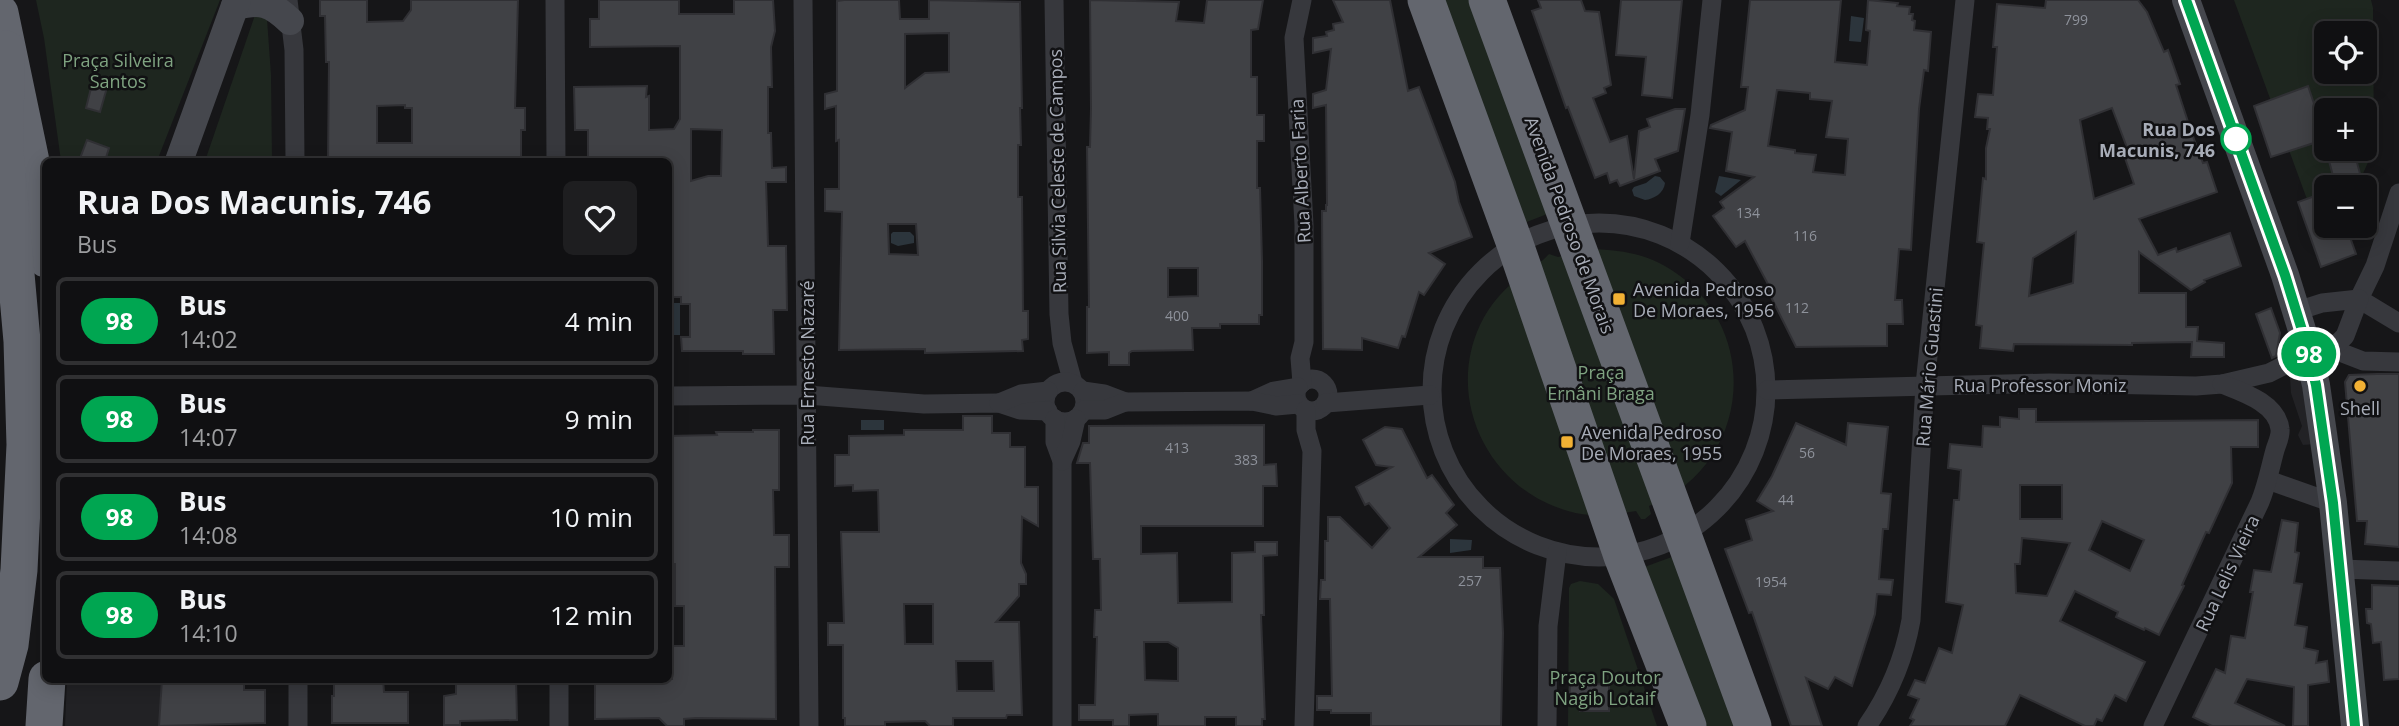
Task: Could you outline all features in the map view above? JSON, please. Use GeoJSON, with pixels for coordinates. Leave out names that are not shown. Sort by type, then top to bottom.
{"type":"FeatureCollection","features":[{"type":"Feature","properties":{"kind":"highway"},"geometry":{"type":"LineString","coordinates":[[1426,0],[1515,244],[1622,556],[1688,726]]}},
{"type":"Feature","properties":{"kind":"highway","name":"Avenida Pedroso de Morais"},"geometry":{"type":"LineString","coordinates":[[1487,0],[1753,726]]}},
{"type":"Feature","properties":{"kind":"highway"},"geometry":{"type":"LineString","coordinates":[[0,13],[37,190],[42,228]]}},
{"type":"Feature","properties":{"kind":"highway"},"geometry":{"type":"LineString","coordinates":[[0,682],[10,645],[19,570],[25,444],[22,341],[5,151],[6,49]]}},
{"type":"Feature","properties":{"kind":"highway"},"geometry":{"type":"LineString","coordinates":[[44,726],[47,683]]}},
{"type":"Feature","properties":{"kind":"main road"},"geometry":{"type":"LineString","coordinates":[[2186,0],[2297,311],[2321,352],[2316,385],[2333,503],[2355,726]]}},
{"type":"Feature","properties":{"kind":"main road"},"geometry":{"type":"LineString","coordinates":[[180,158],[236,3],[266,3],[289,10]]}},
{"type":"Feature","properties":{"kind":"street"},"geometry":{"type":"LineString","coordinates":[[555,0],[556,158]]}},
{"type":"Feature","properties":{"kind":"street","name":"Rua Ernesto Nazaré"},"geometry":{"type":"LineString","coordinates":[[803,0],[809,726]]}},
{"type":"Feature","properties":{"kind":"street","name":"Rua Silvia Celeste de Campos"},"geometry":{"type":"LineString","coordinates":[[1054,0],[1059,314],[1062,342],[1056,362],[1070,396],[1071,441],[1062,461]]}},
{"type":"Feature","properties":{"kind":"street","name":"Rua Alberto Faria"},"geometry":{"type":"LineString","coordinates":[[1302,0],[1294,38],[1304,225],[1304,342],[1300,358],[1312,395],[1306,430],[1311,451],[1304,726]]}},
{"type":"Feature","properties":{"kind":"street"},"geometry":{"type":"LineString","coordinates":[[1680,243],[1700,115],[1712,0]]}},
{"type":"Feature","properties":{"kind":"street","name":"Rua Mário Guastini"},"geometry":{"type":"LineString","coordinates":[[1867,726],[1897,674],[1912,620],[1925,385],[1965,0]]}},
{"type":"Feature","properties":{"kind":"street"},"geometry":{"type":"LineString","coordinates":[[289,10],[294,50],[295,158]]}},
{"type":"Feature","properties":{"kind":"street"},"geometry":{"type":"LineString","coordinates":[[2321,352],[2345,336],[2375,266],[2399,193]]}},
{"type":"Feature","properties":{"kind":"street"},"geometry":{"type":"LineString","coordinates":[[1607,222],[1645,229],[1680,243],[1710,264],[1734,290],[1752,321],[1763,355],[1767,390],[1763,425],[1753,459],[1735,489],[1711,515],[1682,536],[1665,544],[1622,556],[1578,556],[1557,552],[1526,540],[1499,523],[1474,501],[1455,475],[1441,445],[1430,395],[1435,353],[1444,327],[1456,302],[1482,270],[1515,244],[1541,232],[1569,225],[1607,222]]}},
{"type":"Feature","properties":{"kind":"street"},"geometry":{"type":"LineString","coordinates":[[2297,311],[2332,301],[2359,299],[2399,323]]}},
{"type":"Feature","properties":{"kind":"street"},"geometry":{"type":"LineString","coordinates":[[2321,352],[2363,361],[2399,362]]}},
{"type":"Feature","properties":{"kind":"street","name":"Rua Professor Moniz"},"geometry":{"type":"LineString","coordinates":[[1767,390],[2049,383],[2196,386],[2222,384],[2269,373],[2321,352]]}},
{"type":"Feature","properties":{"kind":"street","name":"Rua Lelis Vieira"},"geometry":{"type":"LineString","coordinates":[[2153,726],[2268,480],[2281,430],[2275,415],[2266,406],[2222,384]]}},
{"type":"Feature","properties":{"kind":"street"},"geometry":{"type":"LineString","coordinates":[[999,403],[1021,394],[1070,396],[1105,410],[1125,401],[1252,401],[1274,391],[1312,395],[1342,403],[1357,399],[1430,395]]}},
{"type":"Feature","properties":{"kind":"street"},"geometry":{"type":"LineString","coordinates":[[672,396],[807,395],[924,404],[999,403],[1051,415],[1064,422],[1070,396]]}},
{"type":"Feature","properties":{"kind":"street","name":"Rua Silvia Celeste de Campos"},"geometry":{"type":"LineString","coordinates":[[1062,726],[1062,461],[1055,442],[1051,415],[1045,403],[1070,396]]}},
{"type":"Feature","properties":{"kind":"street"},"geometry":{"type":"LineString","coordinates":[[2268,480],[2333,503]]}},
{"type":"Feature","properties":{"kind":"street"},"geometry":{"type":"LineString","coordinates":[[1547,726],[1548,626],[1557,552]]}},
{"type":"Feature","properties":{"kind":"street"},"geometry":{"type":"LineString","coordinates":[[2340,569],[2399,571]]}},
{"type":"Feature","properties":{"kind":"street"},"geometry":{"type":"LineString","coordinates":[[298,683],[298,726]]}},
{"type":"Feature","properties":{"kind":"street"},"geometry":{"type":"LineString","coordinates":[[559,683],[559,726]]}},
{"type":"Feature","properties":{"kind":"shaded area"},"geometry":{"type":"Polygon","coordinates":[[[1851,16],[1864,18],[1861,42],[1849,41],[1851,16]]]}},
{"type":"Feature","properties":{"kind":"shaded area"},"geometry":{"type":"Polygon","coordinates":[[[1655,176],[1665,183],[1661,193],[1645,200],[1634,196],[1634,187],[1655,176]]]}},
{"type":"Feature","properties":{"kind":"shaded area"},"geometry":{"type":"Polygon","coordinates":[[[1719,176],[1741,180],[1721,196],[1715,192],[1719,176]]]}},
{"type":"Feature","properties":{"kind":"shaded area"},"geometry":{"type":"Polygon","coordinates":[[[893,232],[910,232],[914,236],[914,243],[898,246],[891,243],[893,232]]]}},
{"type":"Feature","properties":{"kind":"shaded area"},"geometry":{"type":"Polygon","coordinates":[[[672,303],[680,303],[680,335],[672,335],[672,303]]]}},
{"type":"Feature","properties":{"kind":"shaded area"},"geometry":{"type":"Polygon","coordinates":[[[2299,372],[2315,444],[2303,445],[2298,435],[2302,426],[2291,393],[2290,376],[2299,372]]]}},
{"type":"Feature","properties":{"kind":"shaded area"},"geometry":{"type":"Polygon","coordinates":[[[861,420],[884,420],[884,430],[861,430],[861,420]]]}},
{"type":"Feature","properties":{"kind":"shaded area"},"geometry":{"type":"Polygon","coordinates":[[[1450,539],[1472,540],[1471,550],[1450,553],[1450,539]]]}},
{"type":"Feature","properties":{"kind":"shaded area"},"geometry":{"type":"Polygon","coordinates":[[[67,683],[183,683],[180,726],[65,726],[67,683]]]}},
{"type":"Feature","properties":{"kind":"green space","name":"Praça Silveira Santos"},"geometry":{"type":"Polygon","coordinates":[[[36,0],[220,0],[158,158],[61,158],[36,0]]]}},
{"type":"Feature","properties":{"kind":"green space"},"geometry":{"type":"Polygon","coordinates":[[[1435,0],[1478,0],[1555,211],[1516,226],[1435,0]]]}},
{"type":"Feature","properties":{"kind":"green space"},"geometry":{"type":"Polygon","coordinates":[[[2234,0],[2371,0],[2373,21],[2314,21],[2314,84],[2374,84],[2374,98],[2314,98],[2314,161],[2369,161],[2362,175],[2314,175],[2314,218],[2234,0]]]}},
{"type":"Feature","properties":{"kind":"green space","name":"Praça Silveira Santos"},"geometry":{"type":"Polygon","coordinates":[[[255,15],[267,19],[272,158],[206,158],[255,15]]]}},
{"type":"Feature","properties":{"kind":"green space"},"geometry":{"type":"Polygon","coordinates":[[[2321,238],[2334,238],[2327,254],[2321,238]]]}},
{"type":"Feature","properties":{"kind":"green space","name":"Praça Ernâni Braga"},"geometry":{"type":"Polygon","coordinates":[[[1592,249],[1634,254],[1673,271],[1702,296],[1722,327],[1732,361],[1733,396],[1725,430],[1708,461],[1683,487],[1649,506],[1651,514],[1645,519],[1641,519],[1636,511],[1585,515],[1540,500],[1516,483],[1496,462],[1481,438],[1472,411],[1468,383],[1470,354],[1484,317],[1499,296],[1549,254],[1558,257],[1592,249]]]}},
{"type":"Feature","properties":{"kind":"green space"},"geometry":{"type":"Polygon","coordinates":[[[1680,554],[1744,726],[1700,726],[1639,569],[1680,554]]]}},
{"type":"Feature","properties":{"kind":"green space","name":"Praça Doutor Nagib Lotaif"},"geometry":{"type":"Polygon","coordinates":[[[1580,581],[1598,584],[1614,599],[1657,726],[1568,726],[1569,588],[1571,584],[1580,581]]]}},
{"type":"Feature","properties":{"kind":"building"},"geometry":{"type":"Polygon","coordinates":[[[320,0],[367,0],[367,22],[403,21],[411,10],[411,0],[518,0],[515,108],[525,108],[525,130],[521,130],[521,158],[328,158],[329,62],[326,62],[325,16],[320,16],[320,0]],[[405,105],[377,106],[377,143],[412,143],[412,108],[405,108],[405,105]]]}},
{"type":"Feature","properties":{"kind":"building"},"geometry":{"type":"Polygon","coordinates":[[[599,0],[679,0],[679,14],[734,14],[734,0],[773,0],[775,31],[771,47],[772,87],[768,87],[768,133],[771,133],[772,168],[786,167],[786,182],[766,182],[768,246],[786,246],[787,310],[773,310],[774,354],[682,351],[681,337],[690,337],[690,304],[681,304],[681,297],[672,297],[672,158],[588,158],[588,130],[575,130],[574,87],[647,86],[649,130],[674,129],[680,119],[680,46],[590,47],[590,19],[599,19],[599,0]],[[691,129],[691,181],[708,176],[721,176],[722,130],[691,129]]]}},
{"type":"Feature","properties":{"kind":"building"},"geometry":{"type":"Polygon","coordinates":[[[899,0],[900,19],[929,19],[929,0],[1020,2],[1022,108],[1021,145],[1018,145],[1018,197],[1022,197],[1023,311],[1028,311],[1028,339],[1022,340],[1023,351],[925,353],[925,349],[839,350],[842,212],[825,211],[825,189],[839,189],[836,106],[825,109],[825,94],[837,91],[837,1],[899,0]],[[949,33],[905,34],[905,88],[925,73],[949,72],[949,33]],[[888,224],[889,254],[918,255],[916,224],[888,224]]]}},
{"type":"Feature","properties":{"kind":"building"},"geometry":{"type":"Polygon","coordinates":[[[1090,0],[1179,2],[1176,21],[1204,23],[1207,0],[1263,0],[1258,29],[1251,30],[1251,77],[1257,77],[1257,115],[1264,115],[1264,141],[1257,141],[1262,261],[1262,315],[1259,315],[1259,324],[1220,324],[1220,328],[1192,328],[1193,350],[1132,351],[1129,353],[1129,365],[1109,365],[1109,352],[1087,353],[1087,147],[1090,147],[1090,0]],[[1168,268],[1168,297],[1198,296],[1198,268],[1168,268]]]}},
{"type":"Feature","properties":{"kind":"building"},"geometry":{"type":"Polygon","coordinates":[[[1333,0],[1390,0],[1408,91],[1419,87],[1455,182],[1472,237],[1429,253],[1445,264],[1424,295],[1419,292],[1405,337],[1402,336],[1398,348],[1362,338],[1362,350],[1323,349],[1322,211],[1326,211],[1327,205],[1326,105],[1313,108],[1313,94],[1326,90],[1331,49],[1313,53],[1313,38],[1327,36],[1326,32],[1334,30],[1333,24],[1343,22],[1333,0]]]}},
{"type":"Feature","properties":{"kind":"building"},"geometry":{"type":"Polygon","coordinates":[[[1538,0],[1581,0],[1585,11],[1599,12],[1611,85],[1604,88],[1606,93],[1593,98],[1610,142],[1627,136],[1634,179],[1639,131],[1650,127],[1647,119],[1675,109],[1685,109],[1678,151],[1655,159],[1660,171],[1620,186],[1617,180],[1610,183],[1607,173],[1595,178],[1568,107],[1566,108],[1532,11],[1541,8],[1538,0]]]}},
{"type":"Feature","properties":{"kind":"building"},"geometry":{"type":"Polygon","coordinates":[[[1621,0],[1682,0],[1672,98],[1642,95],[1646,57],[1616,55],[1621,0]]]}},
{"type":"Feature","properties":{"kind":"building"},"geometry":{"type":"Polygon","coordinates":[[[1750,0],[1841,0],[1835,62],[1867,65],[1870,31],[1866,30],[1868,0],[1910,7],[1909,14],[1913,14],[1912,20],[1915,21],[1914,30],[1931,32],[1928,71],[1924,70],[1919,109],[1911,250],[1899,249],[1895,300],[1902,300],[1903,324],[1887,324],[1887,346],[1796,347],[1767,289],[1770,288],[1745,241],[1736,247],[1713,216],[1724,208],[1720,202],[1754,177],[1726,171],[1732,132],[1710,128],[1711,125],[1745,110],[1748,87],[1741,87],[1750,0]],[[1777,90],[1768,146],[1816,155],[1813,172],[1845,175],[1848,139],[1826,137],[1832,101],[1810,99],[1810,93],[1777,90]]]}},
{"type":"Feature","properties":{"kind":"building"},"geometry":{"type":"Polygon","coordinates":[[[2046,0],[2138,0],[2147,12],[2164,52],[2168,50],[2180,84],[2176,85],[2191,131],[2203,163],[2207,162],[2217,192],[2139,219],[2158,255],[2176,248],[2177,252],[2230,233],[2241,266],[2204,280],[2205,282],[2191,290],[2139,252],[2139,293],[2186,293],[2186,327],[2198,327],[2197,341],[2224,343],[2224,357],[2191,357],[2192,342],[2132,345],[2014,344],[2013,351],[1980,348],[1982,326],[1976,325],[1984,243],[1977,242],[1990,129],[1987,129],[1988,118],[1975,117],[1978,94],[1993,95],[1997,47],[1993,47],[1997,4],[2045,8],[2046,0]],[[2112,108],[2080,120],[2094,199],[2134,184],[2124,155],[2129,153],[2112,108]],[[2076,232],[2033,258],[2029,296],[2073,283],[2076,232]]]}},
{"type":"Feature","properties":{"kind":"building"},"geometry":{"type":"Polygon","coordinates":[[[93,80],[108,84],[100,112],[86,108],[93,80]]]}},
{"type":"Feature","properties":{"kind":"building"},"geometry":{"type":"Polygon","coordinates":[[[2308,86],[2314,104],[2314,143],[2271,157],[2254,106],[2308,86]]]}},
{"type":"Feature","properties":{"kind":"building"},"geometry":{"type":"Polygon","coordinates":[[[87,140],[109,148],[106,158],[80,158],[87,140]]]}},
{"type":"Feature","properties":{"kind":"building"},"geometry":{"type":"Polygon","coordinates":[[[2329,161],[2357,161],[2360,175],[2333,175],[2329,161]]]}},
{"type":"Feature","properties":{"kind":"building"},"geometry":{"type":"Polygon","coordinates":[[[2314,196],[2314,238],[2350,238],[2356,254],[2321,267],[2298,202],[2314,196]]]}},
{"type":"Feature","properties":{"kind":"building"},"geometry":{"type":"Polygon","coordinates":[[[2271,308],[2280,333],[2276,356],[2272,358],[2256,314],[2271,308]]]}},
{"type":"Feature","properties":{"kind":"building"},"geometry":{"type":"Polygon","coordinates":[[[2399,374],[2399,547],[2365,544],[2367,521],[2357,521],[2345,382],[2349,375],[2399,374]]]}},
{"type":"Feature","properties":{"kind":"building"},"geometry":{"type":"Polygon","coordinates":[[[2019,409],[2036,409],[2036,422],[2258,420],[2258,447],[2231,447],[2232,483],[2209,533],[2206,532],[2182,585],[2184,586],[2159,635],[2116,617],[2118,612],[2075,591],[2060,621],[2145,662],[2126,701],[2115,695],[2102,721],[2097,719],[2094,726],[2085,726],[2020,695],[2005,726],[1910,726],[1914,720],[1910,718],[1919,699],[1908,695],[1915,680],[1925,683],[1939,648],[1952,653],[1963,605],[1946,602],[1954,500],[1959,500],[1961,470],[1948,468],[1950,444],[1982,447],[1983,426],[2000,427],[2000,417],[2019,419],[2019,409]],[[2020,485],[2020,519],[2062,519],[2062,485],[2020,485]],[[2102,521],[2089,550],[2130,571],[2144,540],[2102,521]],[[2022,538],[2020,564],[2015,564],[2016,593],[2047,596],[2070,543],[2022,538]]]}},
{"type":"Feature","properties":{"kind":"building"},"geometry":{"type":"Polygon","coordinates":[[[963,416],[992,416],[992,433],[1010,433],[1010,447],[1025,447],[1025,487],[1038,487],[1038,526],[1022,517],[1021,563],[1026,574],[1026,584],[1019,584],[1019,596],[996,622],[1019,622],[1022,715],[1007,715],[1006,718],[953,718],[953,726],[930,726],[925,721],[885,722],[885,726],[845,726],[843,645],[828,645],[828,623],[844,623],[841,532],[879,532],[878,490],[853,491],[853,485],[835,486],[835,455],[849,455],[849,436],[904,435],[904,430],[963,430],[963,416]],[[904,604],[905,644],[933,644],[933,604],[904,604]],[[956,661],[957,691],[994,691],[993,661],[956,661]]]}},
{"type":"Feature","properties":{"kind":"building"},"geometry":{"type":"Polygon","coordinates":[[[1796,423],[1846,445],[1848,423],[1888,427],[1881,493],[1891,494],[1888,529],[1883,529],[1879,579],[1893,580],[1891,595],[1877,594],[1875,614],[1852,686],[1835,677],[1828,689],[1806,678],[1822,726],[1791,726],[1752,612],[1749,613],[1725,549],[1752,540],[1746,520],[1773,511],[1757,501],[1772,476],[1796,423]]]}},
{"type":"Feature","properties":{"kind":"building"},"geometry":{"type":"Polygon","coordinates":[[[1264,425],[1264,465],[1276,464],[1277,486],[1263,486],[1263,526],[1141,526],[1141,554],[1177,553],[1178,603],[1232,602],[1232,553],[1255,552],[1255,542],[1277,542],[1277,555],[1263,556],[1264,615],[1261,615],[1265,719],[1262,719],[1262,726],[1236,726],[1236,717],[1205,717],[1205,726],[1158,726],[1158,714],[1129,715],[1129,726],[1113,726],[1113,720],[1079,720],[1079,705],[1095,705],[1095,610],[1101,610],[1100,559],[1093,559],[1090,463],[1077,463],[1083,443],[1089,443],[1089,426],[1264,425]],[[1144,642],[1145,680],[1178,681],[1178,648],[1168,642],[1144,642]]]}},
{"type":"Feature","properties":{"kind":"building"},"geometry":{"type":"Polygon","coordinates":[[[1385,427],[1402,429],[1427,478],[1432,475],[1454,505],[1446,513],[1457,525],[1419,557],[1483,557],[1483,568],[1500,568],[1503,633],[1501,726],[1371,726],[1371,713],[1331,713],[1331,710],[1317,710],[1317,696],[1332,696],[1330,599],[1320,599],[1321,580],[1325,580],[1328,517],[1340,517],[1372,548],[1390,528],[1369,503],[1365,505],[1356,487],[1392,467],[1376,465],[1363,440],[1385,427]]]}},
{"type":"Feature","properties":{"kind":"building"},"geometry":{"type":"Polygon","coordinates":[[[779,430],[779,490],[773,490],[774,535],[789,535],[789,567],[775,567],[776,719],[696,718],[684,719],[684,726],[667,726],[659,718],[595,719],[595,683],[672,683],[672,646],[684,646],[684,606],[675,606],[675,564],[672,564],[672,436],[779,430]]]}},
{"type":"Feature","properties":{"kind":"building"},"geometry":{"type":"Polygon","coordinates":[[[2282,520],[2298,523],[2295,552],[2299,553],[2294,583],[2302,584],[2295,625],[2307,627],[2304,648],[2318,651],[2316,663],[2327,661],[2329,682],[2308,685],[2308,726],[2293,726],[2294,687],[2247,679],[2235,703],[2285,726],[2212,726],[2193,717],[2216,669],[2225,673],[2231,636],[2245,638],[2254,570],[2271,572],[2282,520]]]}},
{"type":"Feature","properties":{"kind":"building"},"geometry":{"type":"Polygon","coordinates":[[[2372,585],[2399,586],[2399,679],[2384,680],[2381,642],[2373,643],[2371,624],[2367,623],[2366,609],[2372,609],[2372,585]]]}},
{"type":"Feature","properties":{"kind":"building"},"geometry":{"type":"Polygon","coordinates":[[[162,683],[244,683],[244,690],[265,690],[265,723],[159,726],[162,683]]]}},
{"type":"Feature","properties":{"kind":"building"},"geometry":{"type":"Polygon","coordinates":[[[334,683],[383,683],[384,692],[408,692],[408,723],[332,723],[334,683]]]}},
{"type":"Feature","properties":{"kind":"building"},"geometry":{"type":"Polygon","coordinates":[[[456,683],[516,683],[517,720],[460,721],[460,725],[444,725],[444,696],[456,694],[456,683]]]}},
{"type":"Feature","properties":{"kind":"building"},"geometry":{"type":"Polygon","coordinates":[[[1609,684],[1609,711],[1580,711],[1580,705],[1569,705],[1570,685],[1609,684]]]}},
{"type":"Feature","properties":{"kind":"bus line","name":"98"},"geometry":{"type":"LineString","coordinates":[[2186,0],[2285,275],[2316,385],[2333,503],[2355,726]]}},
{"type":"Feature","properties":{"kind":"place","name":"Rua Dos Macunis, 746"},"geometry":{"type":"Point","coordinates":[2236,139]}},
{"type":"Feature","properties":{"kind":"place","name":"Avenida Pedroso De Moraes, 1956"},"geometry":{"type":"Point","coordinates":[1619,299]}},
{"type":"Feature","properties":{"kind":"place","name":"Shell"},"geometry":{"type":"Point","coordinates":[2360,386]}},
{"type":"Feature","properties":{"kind":"place","name":"Avenida Pedroso De Moraes, 1955"},"geometry":{"type":"Point","coordinates":[1567,442]}}]}
